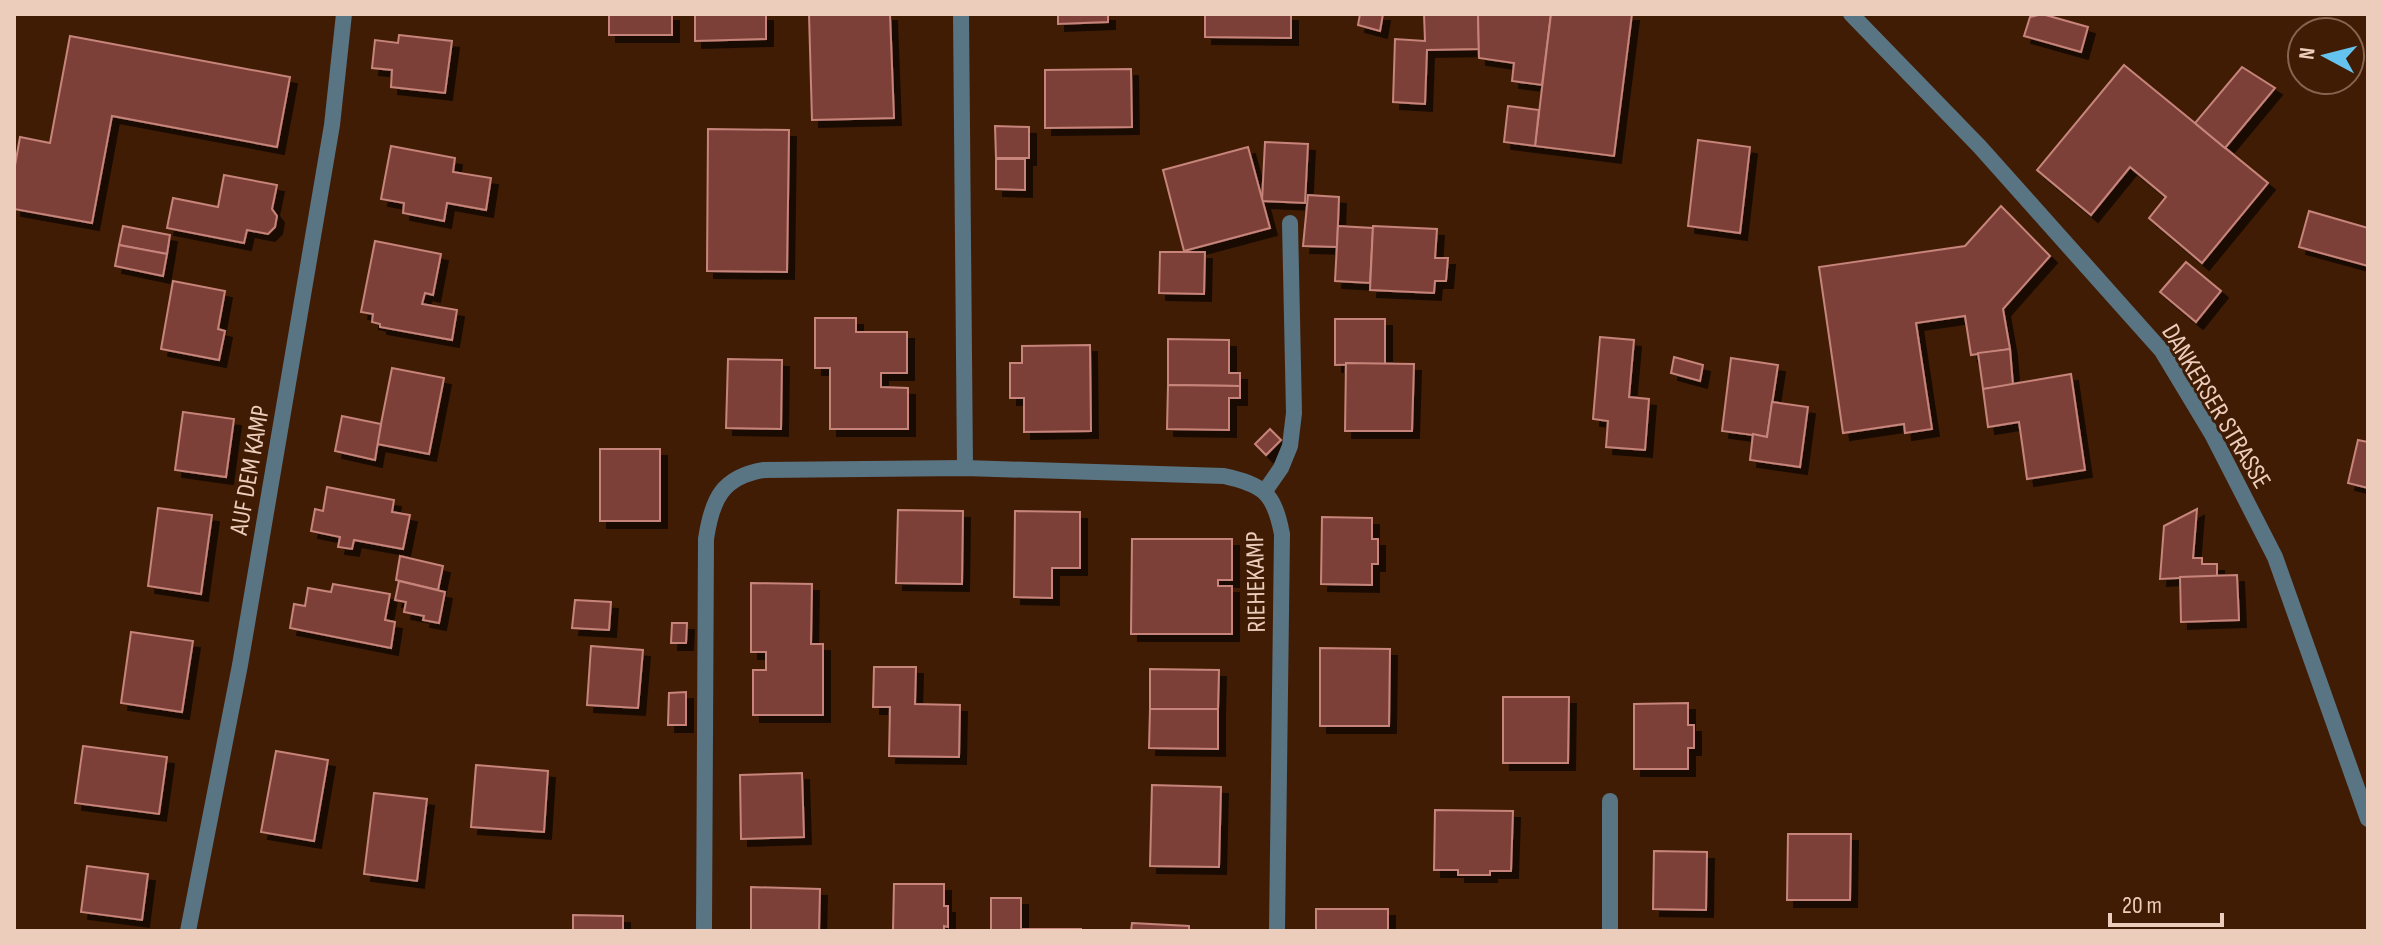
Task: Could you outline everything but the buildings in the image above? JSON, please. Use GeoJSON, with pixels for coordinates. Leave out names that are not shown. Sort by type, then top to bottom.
{"type":"FeatureCollection","features":[{"type":"Feature","properties":{"kind":"street","name":"AUF DEM KAMP"},"geometry":{"type":"LineString","coordinates":[[188,931],[256,572],[332,125],[344,14]]}},
{"type":"Feature","properties":{"kind":"street"},"geometry":{"type":"LineString","coordinates":[[961,14],[965,468]]}},
{"type":"Feature","properties":{"kind":"street","name":"DANKERSER STRASSE"},"geometry":{"type":"LineString","coordinates":[[1851,14],[1980,147],[2103,281],[2162,351],[2212,434],[2275,557],[2368,819]]}},
{"type":"Feature","properties":{"kind":"street"},"geometry":{"type":"LineString","coordinates":[[704,931],[706,539],[709,514],[722,489],[744,473],[764,470],[965,468],[1224,476],[1249,481],[1265,491],[1281,468],[1290,446],[1294,413],[1290,223]]}},
{"type":"Feature","properties":{"kind":"street","name":"RIEHEKAMP"},"geometry":{"type":"LineString","coordinates":[[1265,491],[1277,510],[1282,534],[1277,931]]}},
{"type":"Feature","properties":{"kind":"street"},"geometry":{"type":"LineString","coordinates":[[1610,801],[1610,931]]}}]}
